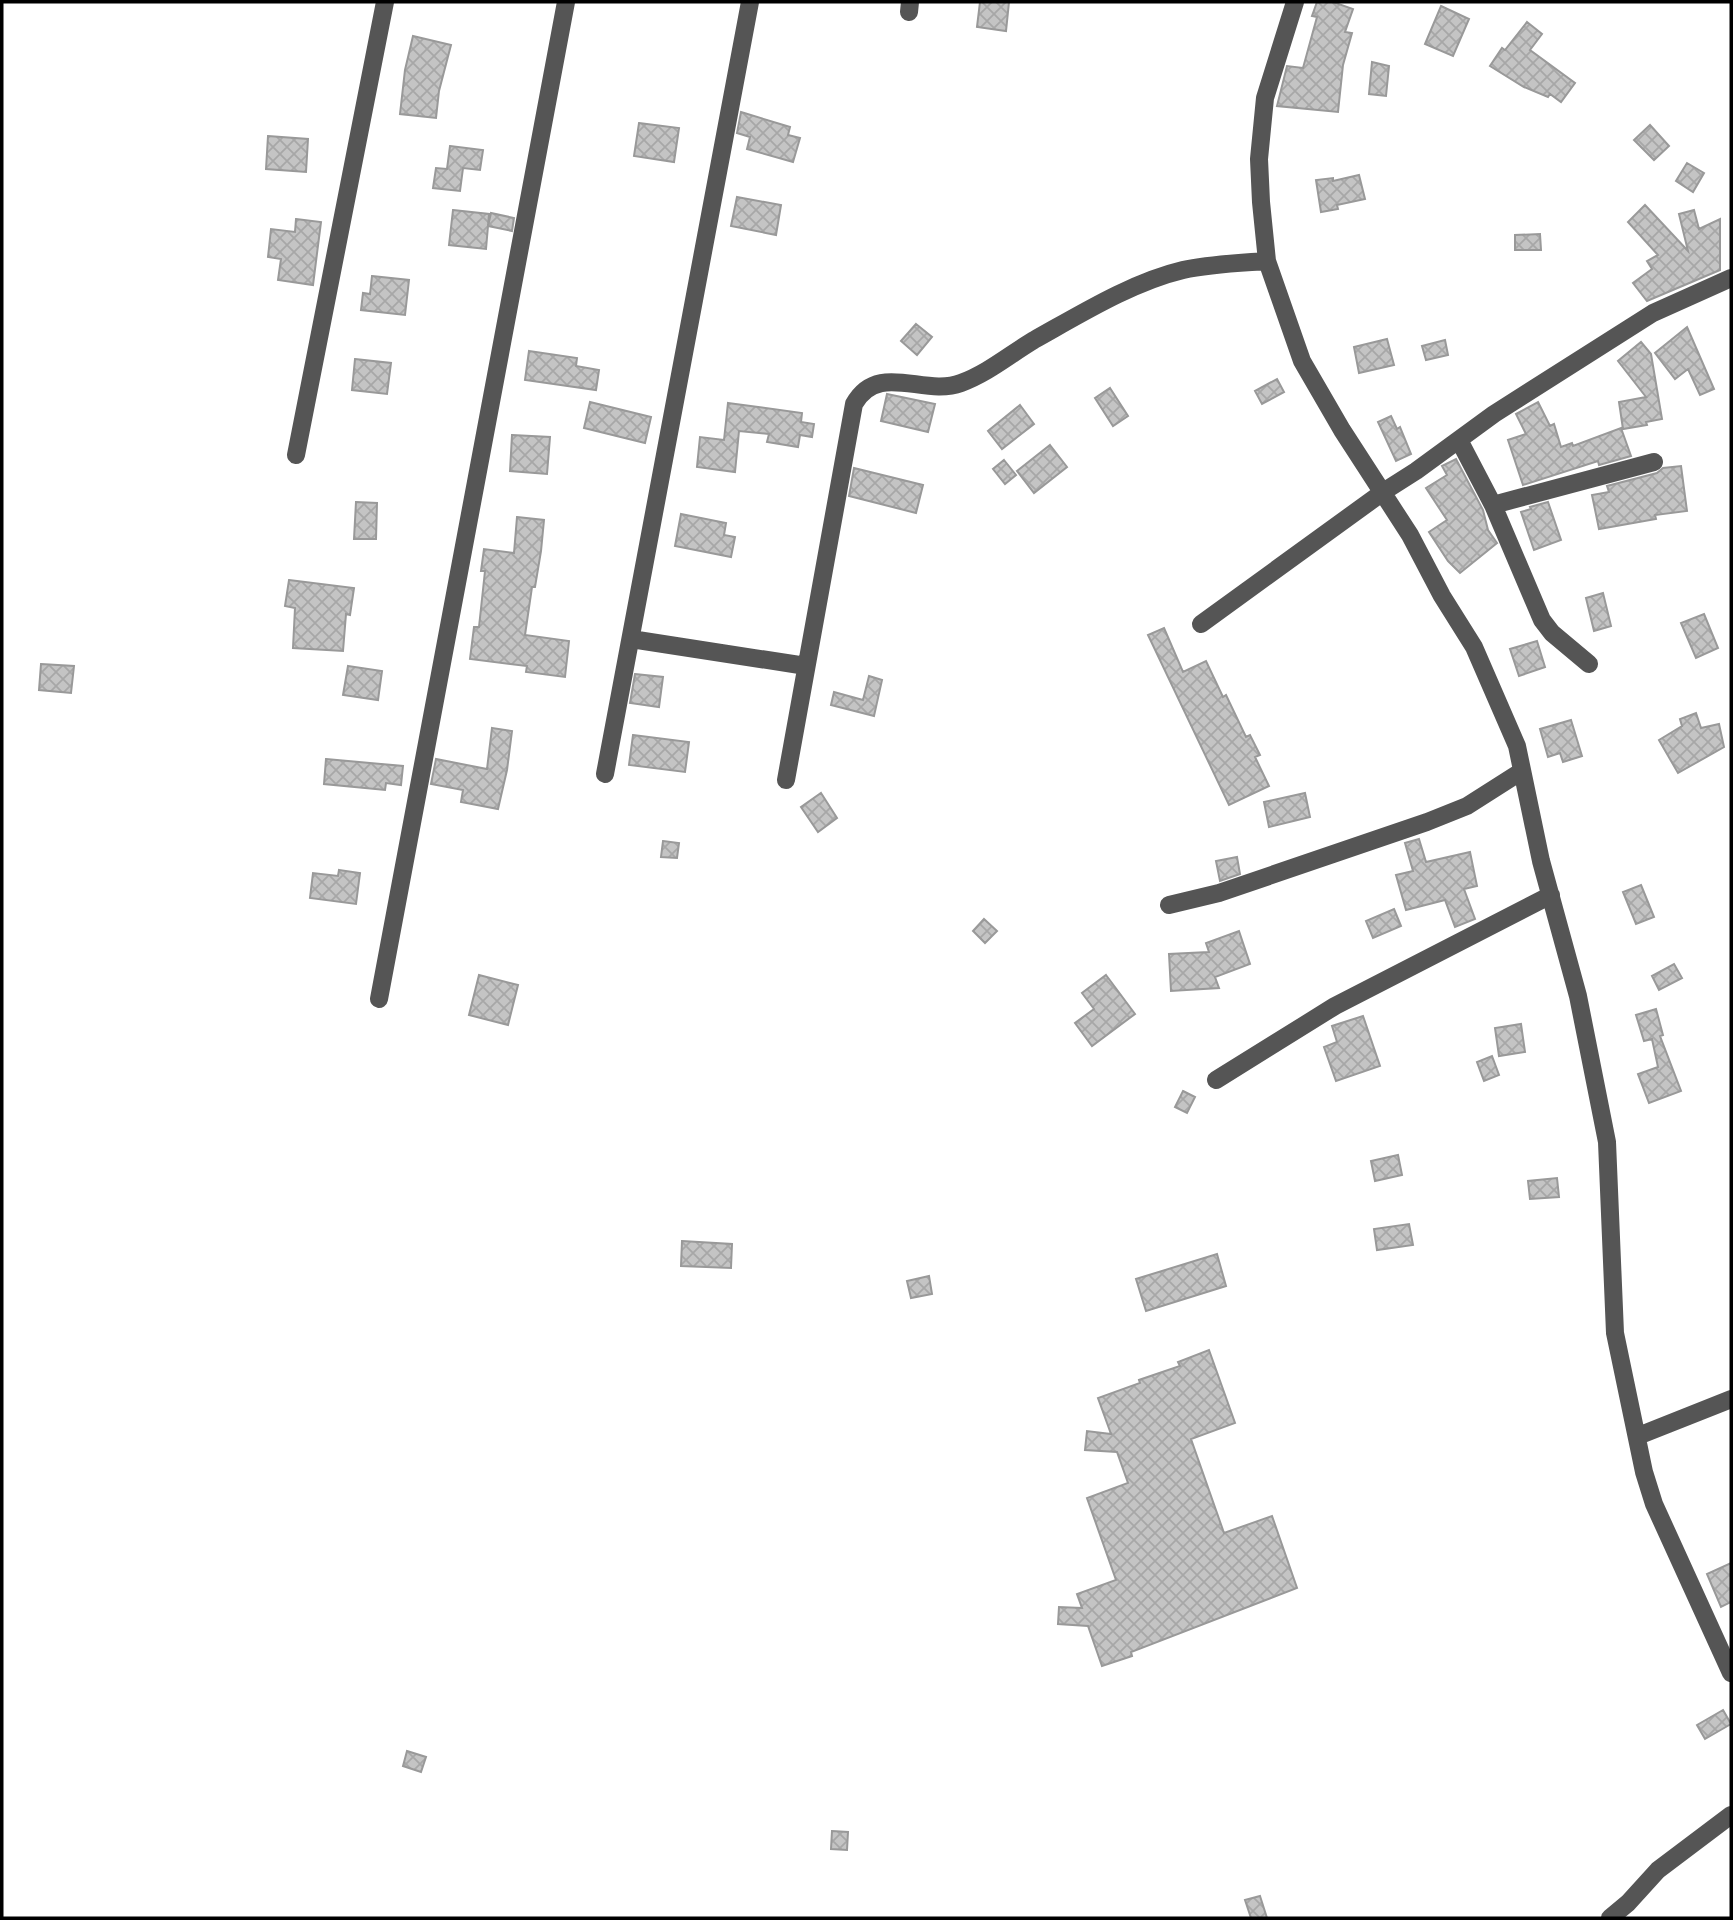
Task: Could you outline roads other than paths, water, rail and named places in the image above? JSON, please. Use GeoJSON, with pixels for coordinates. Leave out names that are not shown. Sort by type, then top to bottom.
{"type":"FeatureCollection","features":[{"type":"Feature","properties":{"kind":"street"},"geometry":{"type":"LineString","coordinates":[[296,455],[385,2]]}},
{"type":"Feature","properties":{"kind":"street"},"geometry":{"type":"LineString","coordinates":[[379,999],[566,2]]}},
{"type":"Feature","properties":{"kind":"street"},"geometry":{"type":"LineString","coordinates":[[605,774],[750,2]]}},
{"type":"Feature","properties":{"kind":"street"},"geometry":{"type":"LineString","coordinates":[[1295,2],[1272,73],[1264,110],[1259,159],[1267,261],[1303,361],[1474,647],[1517,746],[1551,895],[1578,996],[1607,1142],[1615,1333],[1644,1472],[1654,1504],[1731,1673]]}},
{"type":"Feature","properties":{"kind":"street"},"geometry":{"type":"LineString","coordinates":[[786,780],[854,404],[860,394],[882,381],[951,387],[990,369],[1030,342],[1091,309],[1157,278],[1184,270],[1267,261]]}},
{"type":"Feature","properties":{"kind":"street"},"geometry":{"type":"LineString","coordinates":[[1201,624],[1494,414],[1653,313],[1731,278]]}},
{"type":"Feature","properties":{"kind":"street"},"geometry":{"type":"LineString","coordinates":[[1459,440],[1493,505],[1542,620],[1552,633],[1588,664]]}},
{"type":"Feature","properties":{"kind":"street"},"geometry":{"type":"LineString","coordinates":[[1493,505],[1654,461]]}},
{"type":"Feature","properties":{"kind":"street"},"geometry":{"type":"LineString","coordinates":[[631,639],[806,666]]}},
{"type":"Feature","properties":{"kind":"street"},"geometry":{"type":"LineString","coordinates":[[1169,905],[1219,893],[1427,822],[1466,806],[1522,771]]}},
{"type":"Feature","properties":{"kind":"street"},"geometry":{"type":"LineString","coordinates":[[1216,1080],[1335,1006],[1551,895]]}},
{"type":"Feature","properties":{"kind":"street"},"geometry":{"type":"LineString","coordinates":[[1638,1436],[1731,1399]]}},
{"type":"Feature","properties":{"kind":"street"},"geometry":{"type":"LineString","coordinates":[[1610,1918],[1628,1903],[1658,1870],[1731,1815]]}}]}
